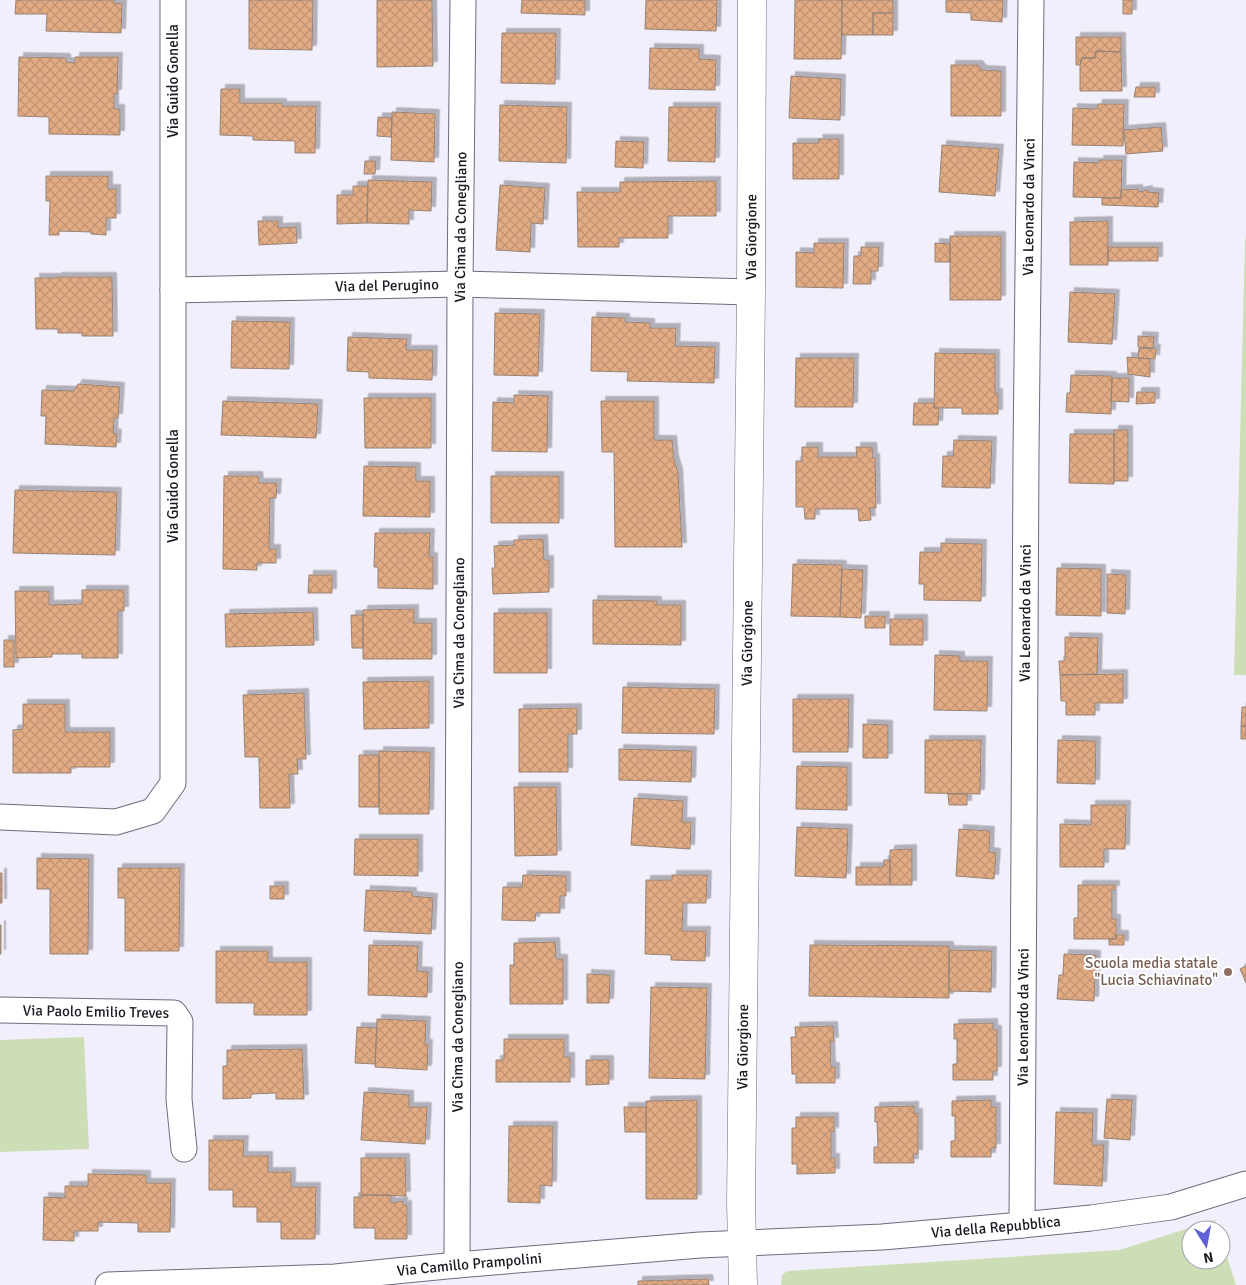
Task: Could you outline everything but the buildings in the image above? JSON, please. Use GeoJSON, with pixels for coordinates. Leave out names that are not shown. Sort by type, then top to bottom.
{"type":"FeatureCollection","features":[{"type":"Feature","properties":{"kind":"main road","name":"Via Giorgione"},"geometry":{"type":"LineString","coordinates":[[743,1285],[741,1244],[751,292],[752,0]]}},
{"type":"Feature","properties":{"kind":"street","name":"Via Guido Gonella"},"geometry":{"type":"LineString","coordinates":[[0,817],[116,822],[153,811],[173,783],[174,0]]}},
{"type":"Feature","properties":{"kind":"street","name":"Via Cima da Conegliano"},"geometry":{"type":"LineString","coordinates":[[462,1272],[460,284],[463,0]]}},
{"type":"Feature","properties":{"kind":"street","name":"Via Leonardo da Vinci"},"geometry":{"type":"LineString","coordinates":[[1022,1225],[1030,0]]}},
{"type":"Feature","properties":{"kind":"street","name":"Via del Perugino"},"geometry":{"type":"LineString","coordinates":[[173,290],[460,284],[751,292]]}},
{"type":"Feature","properties":{"kind":"street","name":"Via Paolo Emilio Treves"},"geometry":{"type":"LineString","coordinates":[[0,1010],[174,1013],[180,1022],[179,1099],[184,1150]]}},
{"type":"Feature","properties":{"kind":"street","name":"Via della Repubblica"},"geometry":{"type":"LineString","coordinates":[[741,1244],[882,1237],[1022,1225],[1171,1207],[1246,1184]]}},
{"type":"Feature","properties":{"kind":"street","name":"Via Camillo Prampolini"},"geometry":{"type":"LineString","coordinates":[[108,1285],[180,1284],[462,1272],[700,1245],[741,1244]]}},
{"type":"Feature","properties":{"kind":"green space"},"geometry":{"type":"Polygon","coordinates":[[[1246,235],[1246,675],[1234,675],[1245,242],[1246,235]]]}},
{"type":"Feature","properties":{"kind":"green space"},"geometry":{"type":"Polygon","coordinates":[[[84,1037],[89,1149],[0,1152],[0,1040],[84,1037]]]}},
{"type":"Feature","properties":{"kind":"green space"},"geometry":{"type":"Polygon","coordinates":[[[1181,1231],[1181,1270],[1231,1269],[1236,1285],[781,1285],[782,1275],[787,1271],[1119,1250],[1181,1231]]]}},
{"type":"Feature","properties":{"kind":"place","name":"Scuola media statale \"Lucia Schiavinato\""},"geometry":{"type":"Point","coordinates":[1228,972]}}]}
